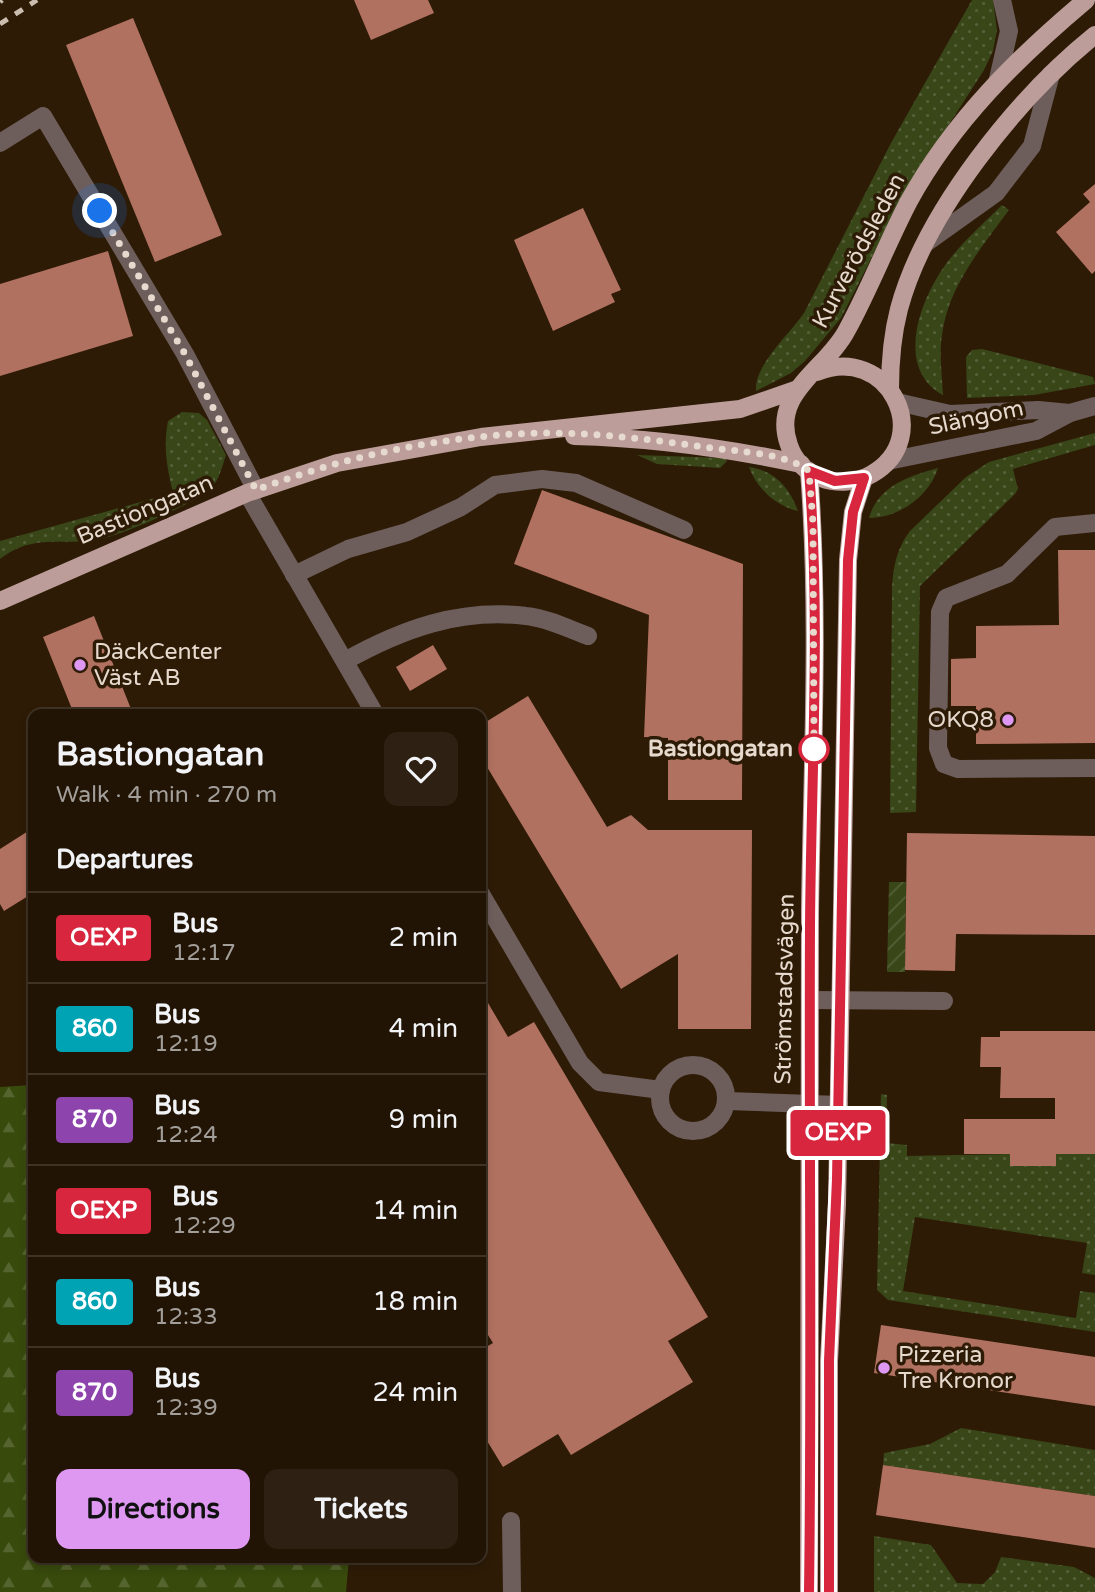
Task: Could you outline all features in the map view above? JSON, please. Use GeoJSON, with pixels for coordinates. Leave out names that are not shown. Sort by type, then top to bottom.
{"type":"FeatureCollection","features":[{"type":"Feature","properties":{"kind":"main road","name":"Kurverödsleden"},"geometry":{"type":"LineString","coordinates":[[795,390],[817,372],[846,332],[911,199],[962,122],[998,79],[1086,0]]}},
{"type":"Feature","properties":{"kind":"main road"},"geometry":{"type":"LineString","coordinates":[[795,390],[786,415],[785,433],[791,450],[805,468],[835,481],[864,478],[888,461],[901,433],[893,395],[891,353],[900,307],[926,243],[960,184],[1051,74],[1095,35]]}},
{"type":"Feature","properties":{"kind":"main road","name":"Kurverödsleden"},"geometry":{"type":"LineString","coordinates":[[817,372],[836,366],[856,367],[875,375],[893,395]]}},
{"type":"Feature","properties":{"kind":"main road","name":"Bastiongatan"},"geometry":{"type":"LineString","coordinates":[[0,601],[301,473],[383,453],[518,434],[740,409],[795,390]]}},
{"type":"Feature","properties":{"kind":"main road","name":"Bastiongatan"},"geometry":{"type":"LineString","coordinates":[[518,434],[635,438],[741,452],[805,468]]}},
{"type":"Feature","properties":{"kind":"main road","name":"Strömstadsvägen"},"geometry":{"type":"LineString","coordinates":[[805,468],[813,523],[814,749],[809,1104],[809,1592]]}},
{"type":"Feature","properties":{"kind":"main road"},"geometry":{"type":"LineString","coordinates":[[829,1592],[829,1361],[839,1105],[848,560],[853,512],[864,478]]}},
{"type":"Feature","properties":{"kind":"street"},"geometry":{"type":"LineString","coordinates":[[998,79],[1009,31],[1002,0]]}},
{"type":"Feature","properties":{"kind":"street"},"geometry":{"type":"LineString","coordinates":[[926,243],[996,193],[1032,146],[1051,74]]}},
{"type":"Feature","properties":{"kind":"street"},"geometry":{"type":"LineString","coordinates":[[0,143],[43,116],[185,354],[294,575],[373,709]]}},
{"type":"Feature","properties":{"kind":"street","name":"Slängom"},"geometry":{"type":"LineString","coordinates":[[893,395],[950,414],[1038,410],[1070,413]]}},
{"type":"Feature","properties":{"kind":"street","name":"Slängom"},"geometry":{"type":"LineString","coordinates":[[888,461],[1036,431],[1070,413],[1095,406]]}},
{"type":"Feature","properties":{"kind":"street"},"geometry":{"type":"LineString","coordinates":[[294,575],[348,549],[407,532],[461,507],[495,485],[542,479],[576,483],[684,530]]}},
{"type":"Feature","properties":{"kind":"street"},"geometry":{"type":"LineString","coordinates":[[1095,523],[1055,527],[1046,532],[1007,574],[946,598],[940,612],[938,748],[944,764],[958,769],[1095,768]]}},
{"type":"Feature","properties":{"kind":"street"},"geometry":{"type":"LineString","coordinates":[[345,661],[379,642],[425,623],[477,615],[528,616],[588,636]]}},
{"type":"Feature","properties":{"kind":"street"},"geometry":{"type":"LineString","coordinates":[[486,903],[580,1063],[599,1082],[661,1090]]}},
{"type":"Feature","properties":{"kind":"street"},"geometry":{"type":"LineString","coordinates":[[810,1000],[944,1001]]}},
{"type":"Feature","properties":{"kind":"street"},"geometry":{"type":"LineString","coordinates":[[694,1065],[714,1072],[722,1080],[727,1101],[718,1121],[709,1127],[688,1130],[669,1120],[663,1111],[661,1090],[673,1072],[694,1065]]}},
{"type":"Feature","properties":{"kind":"street"},"geometry":{"type":"LineString","coordinates":[[727,1101],[839,1105]]}},
{"type":"Feature","properties":{"kind":"street"},"geometry":{"type":"LineString","coordinates":[[511,1521],[513,1592]]}},
{"type":"Feature","properties":{"kind":"green space"},"geometry":{"type":"Polygon","coordinates":[[[972,0],[993,0],[997,30],[993,51],[984,70],[903,196],[841,318],[805,361],[791,373],[756,391],[757,381],[766,361],[804,313],[891,143],[972,0]]]}},
{"type":"Feature","properties":{"kind":"green space"},"geometry":{"type":"Polygon","coordinates":[[[1002,205],[1009,210],[958,284],[945,317],[941,350],[943,395],[927,382],[918,366],[915,348],[923,307],[931,288],[953,255],[1002,205]]]}},
{"type":"Feature","properties":{"kind":"green space"},"geometry":{"type":"Polygon","coordinates":[[[982,349],[1093,377],[1095,384],[1034,395],[967,398],[966,357],[972,350],[982,349]]]}},
{"type":"Feature","properties":{"kind":"green space"},"geometry":{"type":"Polygon","coordinates":[[[182,412],[199,413],[207,420],[226,455],[218,478],[210,489],[173,511],[108,537],[36,543],[12,551],[0,559],[0,541],[173,493],[166,457],[168,421],[182,412]]]}},
{"type":"Feature","properties":{"kind":"green space"},"geometry":{"type":"Polygon","coordinates":[[[1095,433],[1095,445],[1013,469],[1018,489],[1015,494],[920,586],[916,812],[890,813],[892,591],[894,567],[901,545],[910,531],[966,477],[989,462],[1095,433]]]}},
{"type":"Feature","properties":{"kind":"green space"},"geometry":{"type":"Polygon","coordinates":[[[637,455],[725,458],[727,461],[720,468],[657,464],[637,455]]]}},
{"type":"Feature","properties":{"kind":"green space"},"geometry":{"type":"Polygon","coordinates":[[[749,467],[774,476],[790,495],[798,511],[782,505],[768,495],[749,467]]]}},
{"type":"Feature","properties":{"kind":"green space"},"geometry":{"type":"Polygon","coordinates":[[[938,468],[928,488],[911,504],[891,514],[869,518],[873,507],[887,490],[906,479],[938,468]]]}},
{"type":"Feature","properties":{"kind":"green space"},"geometry":{"type":"Polygon","coordinates":[[[889,882],[906,882],[905,972],[887,972],[889,882]]]}},
{"type":"Feature","properties":{"kind":"green space"},"geometry":{"type":"Polygon","coordinates":[[[28,1085],[28,1563],[349,1563],[346,1592],[0,1592],[0,1087],[28,1085]]]}},
{"type":"Feature","properties":{"kind":"green space"},"geometry":{"type":"Polygon","coordinates":[[[881,1094],[887,1095],[886,1143],[907,1145],[907,1156],[1010,1154],[1056,1166],[1056,1154],[1095,1154],[1095,1275],[1082,1273],[1087,1243],[915,1217],[903,1291],[1076,1318],[1080,1291],[1095,1293],[1095,1332],[888,1300],[877,1290],[881,1094]]]}},
{"type":"Feature","properties":{"kind":"green space"},"geometry":{"type":"Polygon","coordinates":[[[961,1428],[1095,1450],[1095,1496],[883,1465],[884,1453],[930,1444],[961,1428]]]}},
{"type":"Feature","properties":{"kind":"green space"},"geometry":{"type":"Polygon","coordinates":[[[874,1536],[931,1545],[957,1583],[983,1584],[995,1572],[1001,1557],[1074,1567],[1095,1578],[1095,1592],[874,1592],[874,1536]]]}},
{"type":"Feature","properties":{"kind":"building"},"geometry":{"type":"Polygon","coordinates":[[[354,0],[428,0],[434,13],[371,40],[354,0]]]}},
{"type":"Feature","properties":{"kind":"building"},"geometry":{"type":"Polygon","coordinates":[[[133,18],[222,235],[155,262],[66,45],[133,18]]]}},
{"type":"Feature","properties":{"kind":"building"},"geometry":{"type":"Polygon","coordinates":[[[1095,184],[1095,271],[1092,274],[1056,232],[1090,202],[1083,194],[1095,184]]]}},
{"type":"Feature","properties":{"kind":"building"},"geometry":{"type":"Polygon","coordinates":[[[583,208],[621,290],[611,294],[615,302],[553,331],[514,240],[583,208]]]}},
{"type":"Feature","properties":{"kind":"building"},"geometry":{"type":"Polygon","coordinates":[[[108,251],[133,336],[0,376],[0,284],[108,251]]]}},
{"type":"Feature","properties":{"kind":"building"},"geometry":{"type":"Polygon","coordinates":[[[542,490],[743,564],[742,800],[668,800],[668,738],[644,737],[649,615],[514,564],[542,490]]]}},
{"type":"Feature","properties":{"kind":"building"},"geometry":{"type":"Polygon","coordinates":[[[1058,550],[1095,550],[1095,743],[976,744],[976,706],[951,706],[951,659],[976,658],[976,626],[1059,625],[1058,550]]]}},
{"type":"Feature","properties":{"kind":"building"},"geometry":{"type":"Polygon","coordinates":[[[94,616],[131,709],[72,709],[43,637],[94,616]]]}},
{"type":"Feature","properties":{"kind":"building"},"geometry":{"type":"Polygon","coordinates":[[[433,645],[447,669],[410,691],[396,667],[433,645]]]}},
{"type":"Feature","properties":{"kind":"building"},"geometry":{"type":"Polygon","coordinates":[[[528,696],[607,827],[631,815],[648,830],[752,830],[751,1029],[678,1029],[678,954],[621,989],[486,765],[486,722],[528,696]]]}},
{"type":"Feature","properties":{"kind":"building"},"geometry":{"type":"Polygon","coordinates":[[[28,831],[28,896],[4,911],[0,904],[0,849],[28,831]]]}},
{"type":"Feature","properties":{"kind":"building"},"geometry":{"type":"Polygon","coordinates":[[[907,833],[1095,836],[1095,935],[956,934],[955,971],[905,970],[907,833]]]}},
{"type":"Feature","properties":{"kind":"building"},"geometry":{"type":"Polygon","coordinates":[[[486,1000],[508,1037],[534,1022],[708,1317],[668,1341],[693,1382],[571,1455],[558,1434],[503,1467],[486,1439],[486,1347],[493,1343],[486,1332],[486,1000]]]}},
{"type":"Feature","properties":{"kind":"building"},"geometry":{"type":"Polygon","coordinates":[[[1000,1031],[1095,1031],[1095,1154],[1056,1154],[1056,1166],[1010,1166],[1010,1154],[964,1154],[964,1119],[1055,1119],[1055,1098],[1000,1098],[1001,1067],[980,1067],[981,1037],[1000,1037],[1000,1031]]]}},
{"type":"Feature","properties":{"kind":"building"},"geometry":{"type":"Polygon","coordinates":[[[881,1325],[1095,1357],[1095,1406],[874,1373],[881,1325]]]}},
{"type":"Feature","properties":{"kind":"building"},"geometry":{"type":"Polygon","coordinates":[[[883,1465],[1095,1496],[1095,1548],[876,1515],[883,1465]]]}},
{"type":"Feature","properties":{"kind":"railway"},"geometry":{"type":"LineString","coordinates":[[0,24],[37,0]]}},
{"type":"Feature","properties":{"kind":"bus line","name":"OEXP"},"geometry":{"type":"LineString","coordinates":[[809,1592],[811,1361],[807,1202],[814,749],[813,523],[809,471],[825,480],[845,482],[864,478],[853,512],[848,560],[837,1179],[829,1361],[829,1592]]}},
{"type":"Feature","properties":{"kind":"place","name":"DäckCenter Väst AB"},"geometry":{"type":"Point","coordinates":[80,665]}},
{"type":"Feature","properties":{"kind":"place","name":"OKQ8"},"geometry":{"type":"Point","coordinates":[1008,720]}},
{"type":"Feature","properties":{"kind":"place","name":"Bastiongatan"},"geometry":{"type":"Point","coordinates":[814,749]}},
{"type":"Feature","properties":{"kind":"place","name":"Pizzeria Tre Kronor"},"geometry":{"type":"Point","coordinates":[884,1368]}},
{"type":"Feature","properties":{"kind":"route"},"geometry":{"type":"LineString","coordinates":[[100,211],[185,354],[256,490],[301,473],[383,453],[481,437],[518,434],[635,438],[741,452],[801,464],[809,471],[813,523],[814,749]]}}]}
